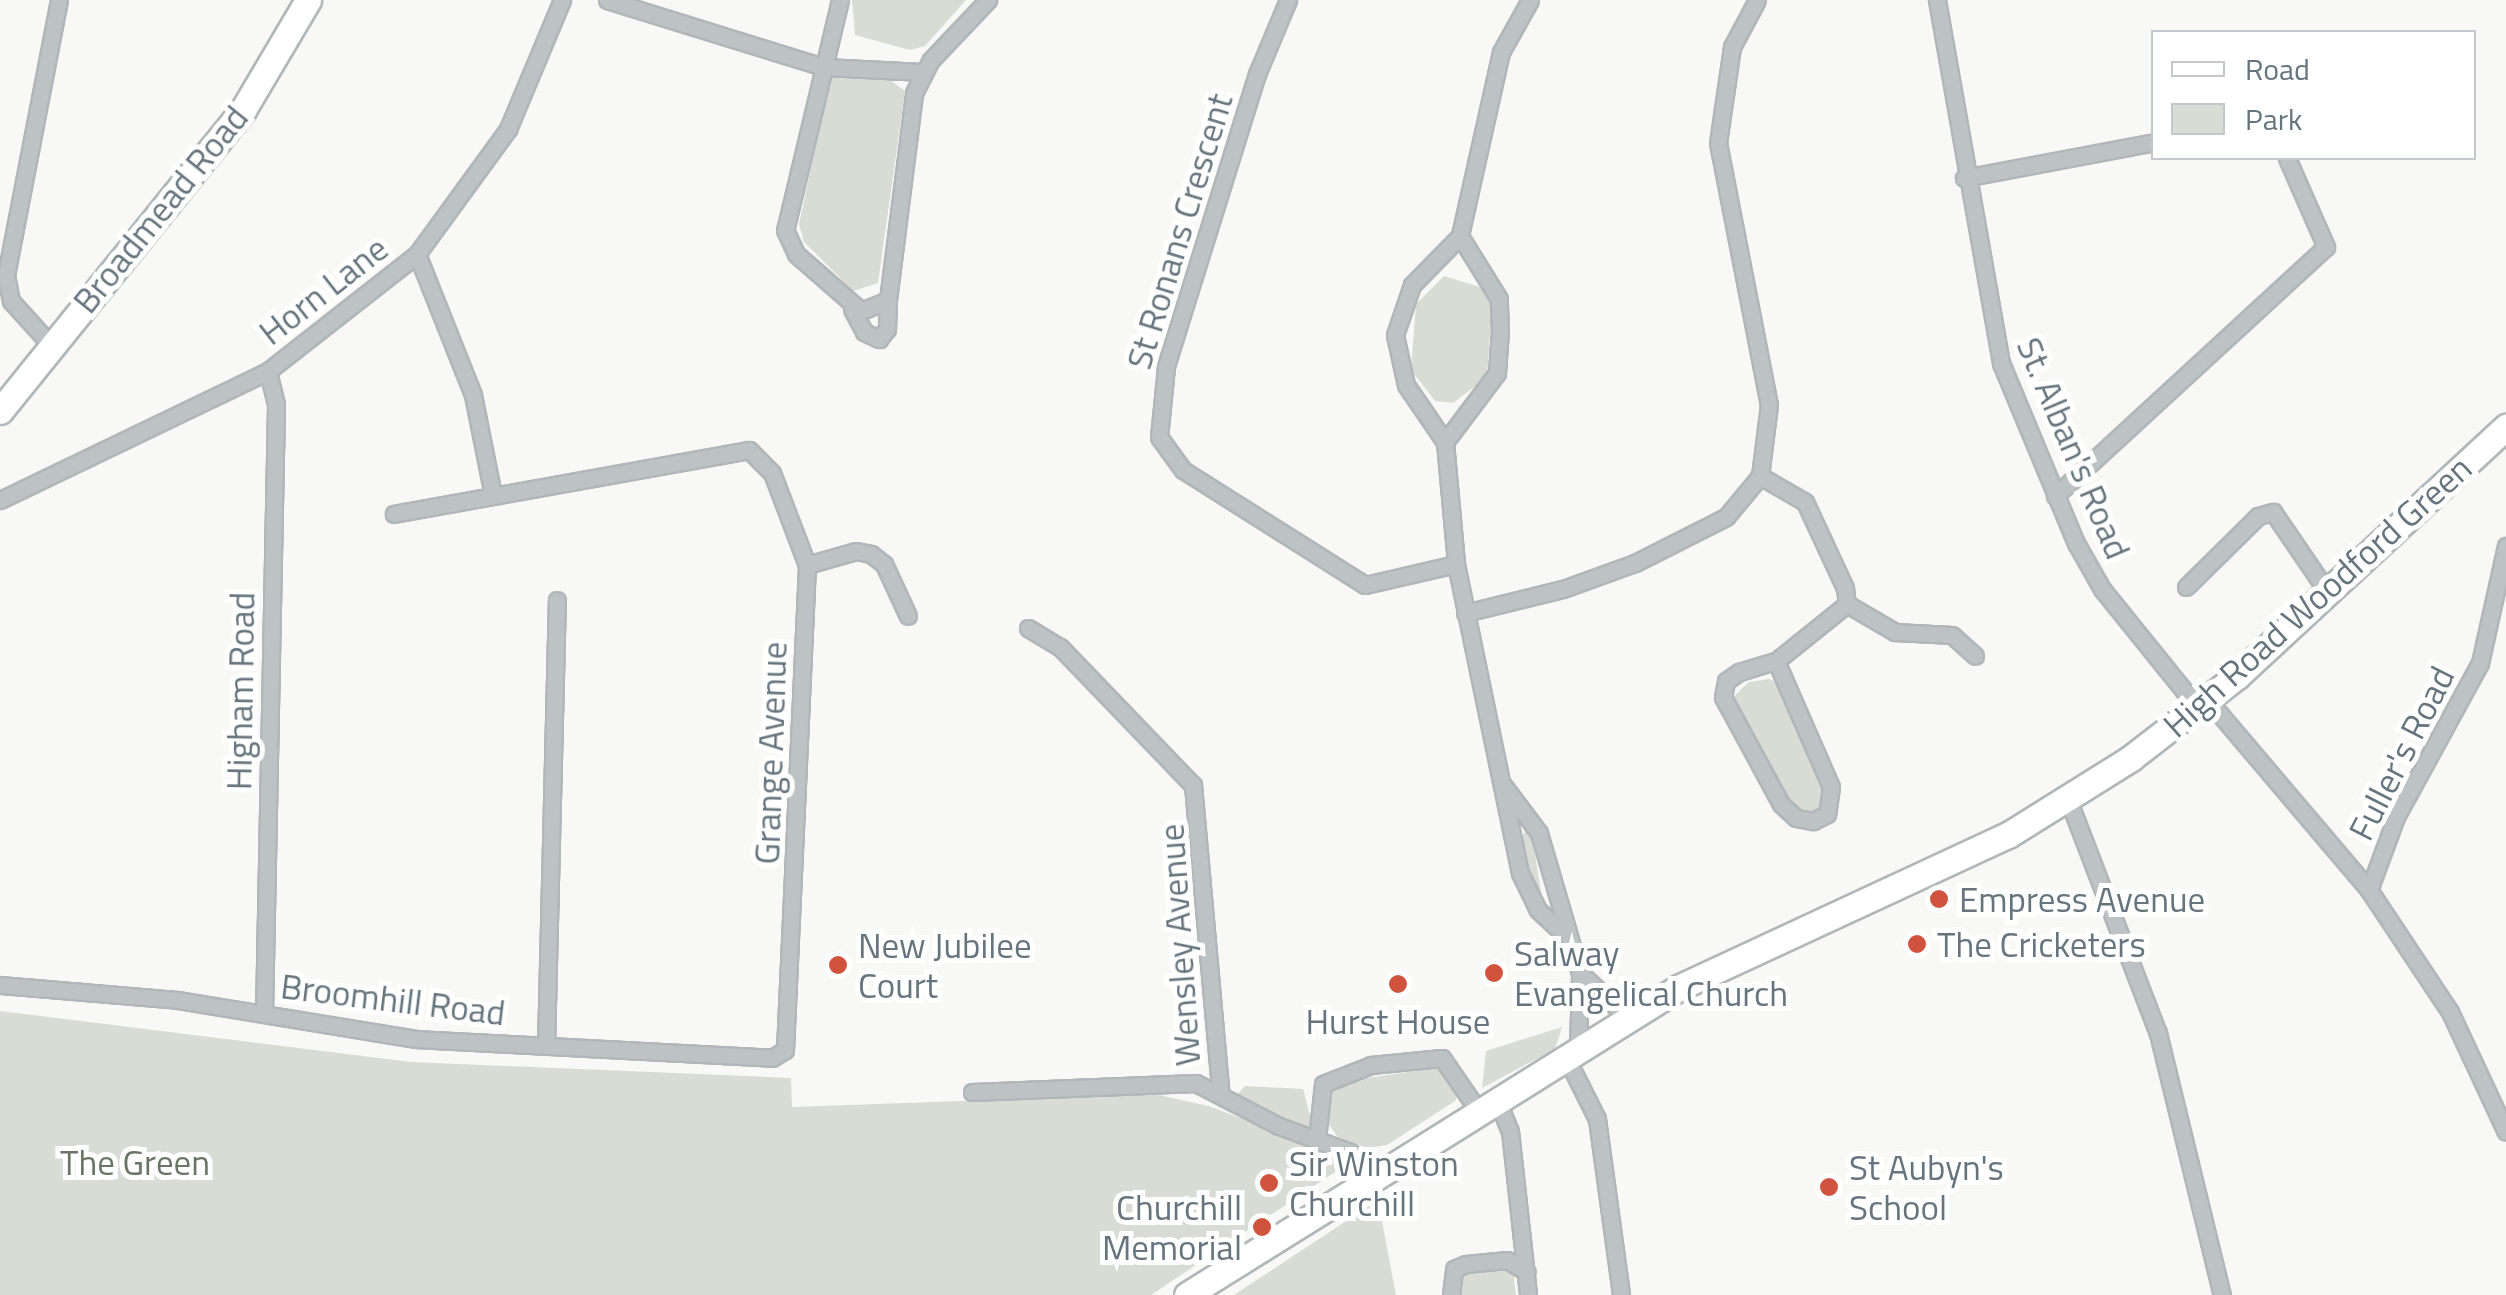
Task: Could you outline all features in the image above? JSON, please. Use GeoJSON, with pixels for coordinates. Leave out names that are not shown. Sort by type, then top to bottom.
{"type":"FeatureCollection","features":[{"type":"Feature","properties":{"kind":"main road","name":"Broadmead Road"},"geometry":{"type":"LineString","coordinates":[[0,411],[50,344],[244,110],[308,0]]}},
{"type":"Feature","properties":{"kind":"main road","name":"High Road Woodford Green"},"geometry":{"type":"LineString","coordinates":[[1188,1295],[1629,1019],[1752,950],[1982,848],[2068,799],[2204,703],[2329,594],[2506,426]]}},
{"type":"Feature","properties":{"kind":"street"},"geometry":{"type":"LineString","coordinates":[[50,344],[11,301],[6,275],[59,0]]}},
{"type":"Feature","properties":{"kind":"street","name":"Horn Lane"},"geometry":{"type":"LineString","coordinates":[[0,500],[268,372],[417,254],[508,130],[562,0]]}},
{"type":"Feature","properties":{"kind":"street"},"geometry":{"type":"LineString","coordinates":[[607,0],[824,67],[923,72]]}},
{"type":"Feature","properties":{"kind":"street"},"geometry":{"type":"LineString","coordinates":[[840,0],[785,230],[796,254],[852,309],[864,332],[879,340],[887,329],[914,92],[923,72],[988,0]]}},
{"type":"Feature","properties":{"kind":"street","name":"St Ronans Crescent"},"geometry":{"type":"LineString","coordinates":[[1288,0],[1258,74],[1166,367],[1159,437],[1183,470],[1365,585],[1456,564]]}},
{"type":"Feature","properties":{"kind":"street"},"geometry":{"type":"LineString","coordinates":[[1530,0],[1500,52],[1460,236],[1412,285],[1395,335],[1401,374],[1445,442],[1456,564],[1526,892],[1564,934]]}},
{"type":"Feature","properties":{"kind":"street"},"geometry":{"type":"LineString","coordinates":[[1466,612],[1564,589],[1635,563],[1726,517],[1760,476],[1769,405],[1718,142],[1732,47],[1758,0]]}},
{"type":"Feature","properties":{"kind":"street","name":"St. Alban's Road"},"geometry":{"type":"LineString","coordinates":[[1936,0],[1964,178],[2000,362],[2055,496],[2102,589],[2186,692],[2204,703],[2369,890]]}},
{"type":"Feature","properties":{"kind":"street"},"geometry":{"type":"LineString","coordinates":[[1964,178],[2151,143]]}},
{"type":"Feature","properties":{"kind":"street"},"geometry":{"type":"LineString","coordinates":[[2055,496],[2326,247],[2288,160]]}},
{"type":"Feature","properties":{"kind":"street"},"geometry":{"type":"LineString","coordinates":[[1445,442],[1497,373],[1500,334],[1499,299],[1460,236]]}},
{"type":"Feature","properties":{"kind":"street"},"geometry":{"type":"LineString","coordinates":[[394,514],[493,495],[473,395],[417,254]]}},
{"type":"Feature","properties":{"kind":"street"},"geometry":{"type":"LineString","coordinates":[[852,309],[888,300]]}},
{"type":"Feature","properties":{"kind":"street","name":"Higham Road"},"geometry":{"type":"LineString","coordinates":[[264,1014],[276,404],[268,372]]}},
{"type":"Feature","properties":{"kind":"street","name":"Grange Avenue"},"geometry":{"type":"LineString","coordinates":[[493,495],[749,450],[763,461],[807,565],[787,1045],[780,1054]]}},
{"type":"Feature","properties":{"kind":"street"},"geometry":{"type":"LineString","coordinates":[[1760,476],[1805,502],[1847,604],[1895,632],[1952,635],[1975,656]]}},
{"type":"Feature","properties":{"kind":"street"},"geometry":{"type":"LineString","coordinates":[[2186,587],[2258,516],[2273,512],[2329,594]]}},
{"type":"Feature","properties":{"kind":"street","name":"Fuller's Road"},"geometry":{"type":"LineString","coordinates":[[2506,546],[2480,663],[2396,816],[2369,890],[2450,1012],[2506,1132]]}},
{"type":"Feature","properties":{"kind":"street"},"geometry":{"type":"LineString","coordinates":[[807,565],[856,550],[872,554],[884,564],[908,616]]}},
{"type":"Feature","properties":{"kind":"street"},"geometry":{"type":"LineString","coordinates":[[546,1046],[557,600]]}},
{"type":"Feature","properties":{"kind":"street"},"geometry":{"type":"LineString","coordinates":[[1776,661],[1831,787],[1827,814],[1813,820],[1796,818],[1781,804],[1723,697],[1726,681],[1739,672],[1776,661],[1847,604]]}},
{"type":"Feature","properties":{"kind":"street","name":"Wensley Avenue"},"geometry":{"type":"LineString","coordinates":[[1028,628],[1060,646],[1193,785],[1220,1090]]}},
{"type":"Feature","properties":{"kind":"street"},"geometry":{"type":"LineString","coordinates":[[1501,782],[1538,833],[1564,934],[1580,973],[1629,1019]]}},
{"type":"Feature","properties":{"kind":"street"},"geometry":{"type":"LineString","coordinates":[[2068,799],[2158,1032],[2222,1295]]}},
{"type":"Feature","properties":{"kind":"street"},"geometry":{"type":"LineString","coordinates":[[1580,973],[1573,1056],[1597,1119],[1621,1295]]}},
{"type":"Feature","properties":{"kind":"street","name":"Broomhill Road"},"geometry":{"type":"LineString","coordinates":[[0,985],[264,1014],[415,1039],[780,1054]]}},
{"type":"Feature","properties":{"kind":"street"},"geometry":{"type":"LineString","coordinates":[[1317,1139],[1323,1084],[1371,1065],[1442,1058],[1510,1130],[1528,1295]]}},
{"type":"Feature","properties":{"kind":"street"},"geometry":{"type":"LineString","coordinates":[[972,1092],[1196,1083],[1220,1090],[1244,1110],[1350,1152],[1376,1174]]}},
{"type":"Feature","properties":{"kind":"street"},"geometry":{"type":"LineString","coordinates":[[1451,1295],[1454,1269],[1466,1264],[1507,1260],[1526,1272]]}},
{"type":"Feature","properties":{"kind":"green space"},"geometry":{"type":"Polygon","coordinates":[[[852,0],[966,0],[925,46],[910,50],[855,35],[852,0]]]}},
{"type":"Feature","properties":{"kind":"green space"},"geometry":{"type":"Polygon","coordinates":[[[845,74],[887,78],[905,91],[878,283],[853,291],[804,242],[799,224],[828,87],[833,77],[845,74]]]}},
{"type":"Feature","properties":{"kind":"green space"},"geometry":{"type":"Polygon","coordinates":[[[1444,276],[1480,287],[1492,305],[1487,377],[1453,403],[1435,401],[1411,370],[1416,304],[1444,276]]]}},
{"type":"Feature","properties":{"kind":"green space"},"geometry":{"type":"Polygon","coordinates":[[[1769,679],[1780,684],[1809,750],[1825,797],[1816,816],[1793,811],[1732,698],[1749,682],[1769,679]]]}},
{"type":"Feature","properties":{"kind":"green space"},"geometry":{"type":"Polygon","coordinates":[[[1526,831],[1532,836],[1542,898],[1532,891],[1519,839],[1526,831]]]}},
{"type":"Feature","properties":{"kind":"green space","name":"The Green"},"geometry":{"type":"Polygon","coordinates":[[[0,1011],[411,1062],[791,1078],[792,1107],[1154,1094],[1209,1106],[1330,1153],[1341,1168],[1151,1295],[0,1295],[0,1011]]]}},
{"type":"Feature","properties":{"kind":"green space"},"geometry":{"type":"Polygon","coordinates":[[[1562,1027],[1555,1049],[1482,1088],[1486,1051],[1562,1027]]]}},
{"type":"Feature","properties":{"kind":"green space"},"geometry":{"type":"Polygon","coordinates":[[[1437,1068],[1460,1092],[1455,1101],[1387,1145],[1367,1148],[1338,1137],[1326,1121],[1327,1094],[1338,1082],[1437,1068]]]}},
{"type":"Feature","properties":{"kind":"green space"},"geometry":{"type":"Polygon","coordinates":[[[1245,1086],[1303,1089],[1312,1123],[1304,1129],[1251,1108],[1237,1095],[1245,1086]]]}},
{"type":"Feature","properties":{"kind":"green space"},"geometry":{"type":"Polygon","coordinates":[[[1378,1200],[1396,1295],[1234,1295],[1240,1291],[1378,1200]]]}},
{"type":"Feature","properties":{"kind":"green space"},"geometry":{"type":"Polygon","coordinates":[[[1501,1262],[1513,1271],[1516,1295],[1457,1295],[1464,1266],[1501,1262]]]}},
{"type":"Feature","properties":{"kind":"place","name":"Empress Avenue"},"geometry":{"type":"Point","coordinates":[1939,899]}},
{"type":"Feature","properties":{"kind":"place","name":"The Cricketers"},"geometry":{"type":"Point","coordinates":[1917,944]}},
{"type":"Feature","properties":{"kind":"place","name":"New Jubilee Court"},"geometry":{"type":"Point","coordinates":[838,965]}},
{"type":"Feature","properties":{"kind":"place","name":"Salway Evangelical Church"},"geometry":{"type":"Point","coordinates":[1494,973]}},
{"type":"Feature","properties":{"kind":"place","name":"Hurst House"},"geometry":{"type":"Point","coordinates":[1398,984]}},
{"type":"Feature","properties":{"kind":"place","name":"Sir Winston Churchill"},"geometry":{"type":"Point","coordinates":[1269,1183]}},
{"type":"Feature","properties":{"kind":"place","name":"St Aubyn's School"},"geometry":{"type":"Point","coordinates":[1829,1187]}},
{"type":"Feature","properties":{"kind":"place","name":"Churchill Memorial"},"geometry":{"type":"Point","coordinates":[1262,1227]}}]}
